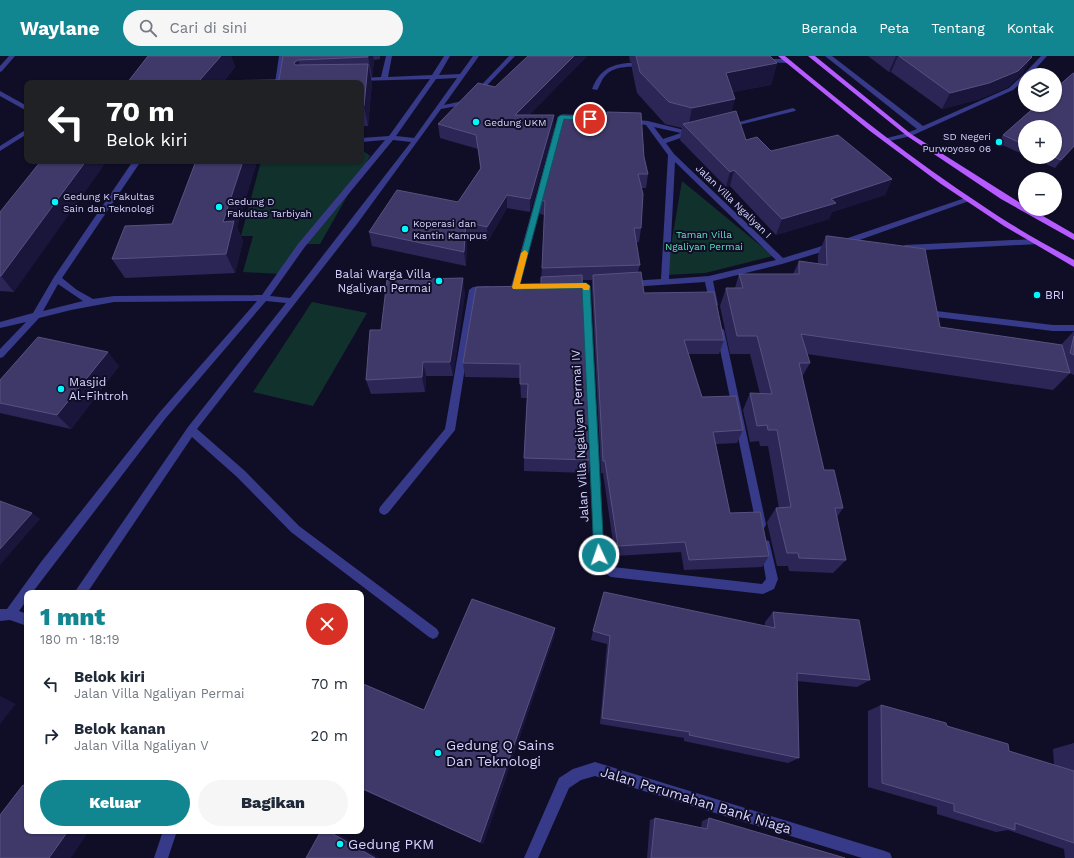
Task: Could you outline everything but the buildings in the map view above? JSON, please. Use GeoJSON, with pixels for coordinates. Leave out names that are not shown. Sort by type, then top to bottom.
{"type":"FeatureCollection","features":[{"type":"Feature","properties":{"kind":"main road"},"geometry":{"type":"LineString","coordinates":[[811,56],[909,134],[1004,197],[1074,237]]}},
{"type":"Feature","properties":{"kind":"main road"},"geometry":{"type":"LineString","coordinates":[[784,58],[885,140],[968,200],[1035,242],[1072,260]]}},
{"type":"Feature","properties":{"kind":"street"},"geometry":{"type":"LineString","coordinates":[[0,70],[12,56]]}},
{"type":"Feature","properties":{"kind":"street"},"geometry":{"type":"LineString","coordinates":[[278,80],[282,56]]}},
{"type":"Feature","properties":{"kind":"street"},"geometry":{"type":"LineString","coordinates":[[384,79],[389,56]]}},
{"type":"Feature","properties":{"kind":"street"},"geometry":{"type":"LineString","coordinates":[[25,590],[162,416],[264,298],[302,246],[391,138],[435,76],[447,56]]}},
{"type":"Feature","properties":{"kind":"street"},"geometry":{"type":"LineString","coordinates":[[82,590],[191,430],[354,222],[416,140],[476,56]]}},
{"type":"Feature","properties":{"kind":"street"},"geometry":{"type":"LineString","coordinates":[[438,108],[460,104],[471,99],[512,56]]}},
{"type":"Feature","properties":{"kind":"street"},"geometry":{"type":"LineString","coordinates":[[828,56],[922,128]]}},
{"type":"Feature","properties":{"kind":"street"},"geometry":{"type":"LineString","coordinates":[[1028,64],[1035,67],[1044,56]]}},
{"type":"Feature","properties":{"kind":"street"},"geometry":{"type":"LineString","coordinates":[[756,61],[784,58]]}},
{"type":"Feature","properties":{"kind":"street"},"geometry":{"type":"LineString","coordinates":[[596,89],[598,80],[605,71],[618,66],[656,64]]}},
{"type":"Feature","properties":{"kind":"street"},"geometry":{"type":"LineString","coordinates":[[364,80],[461,76]]}},
{"type":"Feature","properties":{"kind":"street"},"geometry":{"type":"LineString","coordinates":[[885,140],[909,134],[1011,89],[1018,83]]}},
{"type":"Feature","properties":{"kind":"street"},"geometry":{"type":"LineString","coordinates":[[0,93],[24,107]]}},
{"type":"Feature","properties":{"kind":"street"},"geometry":{"type":"LineString","coordinates":[[723,127],[793,110]]}},
{"type":"Feature","properties":{"kind":"street"},"geometry":{"type":"LineString","coordinates":[[384,510],[450,430],[473,290],[512,287],[561,117],[585,118]]}},
{"type":"Feature","properties":{"kind":"street"},"geometry":{"type":"LineString","coordinates":[[625,121],[648,123],[688,133]]}},
{"type":"Feature","properties":{"kind":"street","name":"Jalan Villa Ngaliyan I"},"geometry":{"type":"LineString","coordinates":[[648,123],[664,141],[672,155],[782,260]]}},
{"type":"Feature","properties":{"kind":"street"},"geometry":{"type":"LineString","coordinates":[[664,141],[688,133],[702,131]]}},
{"type":"Feature","properties":{"kind":"street"},"geometry":{"type":"LineString","coordinates":[[0,149],[24,133]]}},
{"type":"Feature","properties":{"kind":"street"},"geometry":{"type":"LineString","coordinates":[[364,140],[391,138],[416,140]]}},
{"type":"Feature","properties":{"kind":"street"},"geometry":{"type":"LineString","coordinates":[[665,282],[672,155]]}},
{"type":"Feature","properties":{"kind":"street"},"geometry":{"type":"LineString","coordinates":[[0,355],[35,317],[57,279],[135,164]]}},
{"type":"Feature","properties":{"kind":"street"},"geometry":{"type":"LineString","coordinates":[[620,284],[709,279],[848,241],[968,200]]}},
{"type":"Feature","properties":{"kind":"street"},"geometry":{"type":"LineString","coordinates":[[848,241],[863,245]]}},
{"type":"Feature","properties":{"kind":"street"},"geometry":{"type":"LineString","coordinates":[[895,248],[1035,242]]}},
{"type":"Feature","properties":{"kind":"street"},"geometry":{"type":"LineString","coordinates":[[57,279],[74,292],[90,301]]}},
{"type":"Feature","properties":{"kind":"street","name":"Jalan Villa Ngaliyan Permai IV"},"geometry":{"type":"LineString","coordinates":[[586,286],[599,555],[604,566],[611,572],[763,588],[770,585],[772,579],[709,279]]}},
{"type":"Feature","properties":{"kind":"street"},"geometry":{"type":"LineString","coordinates":[[0,325],[35,317],[90,301],[114,299],[264,298],[291,301]]}},
{"type":"Feature","properties":{"kind":"street"},"geometry":{"type":"LineString","coordinates":[[936,314],[1053,328],[1074,328]]}},
{"type":"Feature","properties":{"kind":"street"},"geometry":{"type":"LineString","coordinates":[[0,345],[11,343]]}},
{"type":"Feature","properties":{"kind":"street"},"geometry":{"type":"LineString","coordinates":[[191,430],[241,474],[295,529],[433,633]]}},
{"type":"Feature","properties":{"kind":"street"},"geometry":{"type":"LineString","coordinates":[[24,592],[5,615],[24,619]]}},
{"type":"Feature","properties":{"kind":"street","name":"Jalan Perumahan Bank Niaga"},"geometry":{"type":"LineString","coordinates":[[531,858],[564,783],[578,774],[594,769],[885,858]]}},
{"type":"Feature","properties":{"kind":"street"},"geometry":{"type":"LineString","coordinates":[[161,858],[169,834]]}},
{"type":"Feature","properties":{"kind":"green space"},"geometry":{"type":"Polygon","coordinates":[[[364,151],[370,156],[320,244],[299,244],[281,274],[243,272],[253,236],[241,236],[260,164],[364,164],[364,151]]]}},
{"type":"Feature","properties":{"kind":"green space","name":"Taman Villa Ngaliyan Permai"},"geometry":{"type":"Polygon","coordinates":[[[682,181],[773,256],[705,273],[666,275],[682,181]]]}},
{"type":"Feature","properties":{"kind":"green space"},"geometry":{"type":"Polygon","coordinates":[[[312,302],[367,313],[313,406],[253,392],[312,302]]]}},
{"type":"Feature","properties":{"kind":"slow traffic"},"geometry":{"type":"LineString","coordinates":[[525,253],[515,287],[586,286],[586,288]]}},
{"type":"Feature","properties":{"kind":"place","name":"Gedung UKM"},"geometry":{"type":"Point","coordinates":[476,122]}},
{"type":"Feature","properties":{"kind":"place","name":"SD Negeri Purwoyoso 06"},"geometry":{"type":"Point","coordinates":[999,142]}},
{"type":"Feature","properties":{"kind":"place","name":"Gedung K Fakultas Sain dan Teknologi"},"geometry":{"type":"Point","coordinates":[55,202]}},
{"type":"Feature","properties":{"kind":"place","name":"Gedung D Fakultas Tarbiyah"},"geometry":{"type":"Point","coordinates":[219,207]}},
{"type":"Feature","properties":{"kind":"place","name":"Koperasi dan Kantin Kampus"},"geometry":{"type":"Point","coordinates":[405,229]}},
{"type":"Feature","properties":{"kind":"place","name":"Balai Warga Villa Ngaliyan Permai"},"geometry":{"type":"Point","coordinates":[439,281]}},
{"type":"Feature","properties":{"kind":"place","name":"BRI"},"geometry":{"type":"Point","coordinates":[1037,295]}},
{"type":"Feature","properties":{"kind":"place","name":"Masjid Al-Fihtroh"},"geometry":{"type":"Point","coordinates":[61,389]}},
{"type":"Feature","properties":{"kind":"place","name":"Gedung Q Sains Dan Teknologi"},"geometry":{"type":"Point","coordinates":[438,753]}},
{"type":"Feature","properties":{"kind":"place","name":"Gedung PKM"},"geometry":{"type":"Point","coordinates":[340,844]}},
{"type":"Feature","properties":{"kind":"route"},"geometry":{"type":"LineString","coordinates":[[590,119],[561,117],[515,287],[586,286],[599,555]]}}]}
